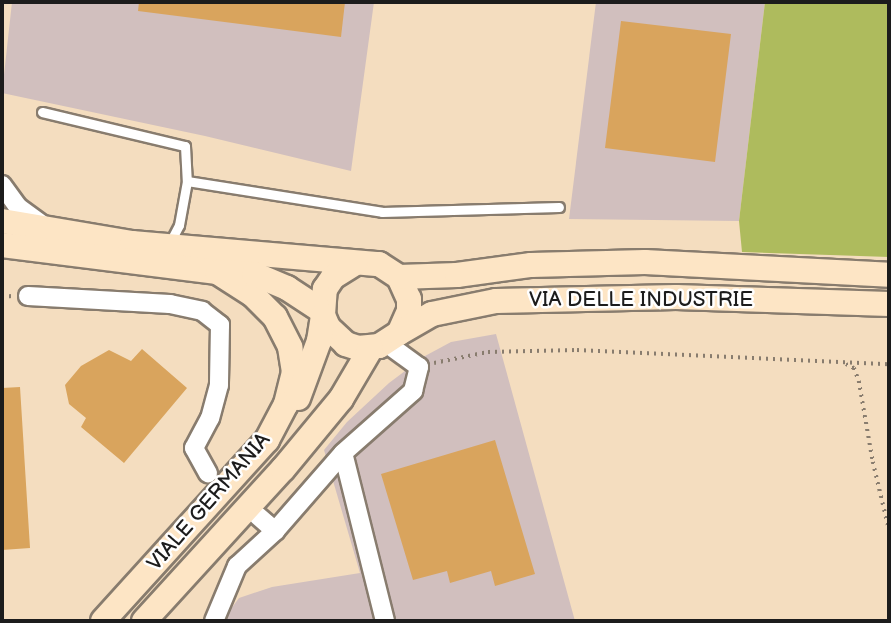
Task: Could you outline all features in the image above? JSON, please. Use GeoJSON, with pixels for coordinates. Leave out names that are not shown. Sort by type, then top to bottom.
{"type":"FeatureCollection","features":[{"type":"Feature","properties":{"kind":"street"},"geometry":{"type":"LineString","coordinates":[[2,184],[18,207],[52,230]]}},
{"type":"Feature","properties":{"kind":"street"},"geometry":{"type":"LineString","coordinates":[[2,221],[169,246],[379,264],[399,277],[409,299],[409,311],[385,342]]}},
{"type":"Feature","properties":{"kind":"street","name":"VIALE GERMANIA"},"geometry":{"type":"LineString","coordinates":[[2,245],[217,272],[261,302],[275,317],[290,347],[294,372],[286,404],[267,440],[103,621]]}},
{"type":"Feature","properties":{"kind":"street"},"geometry":{"type":"LineString","coordinates":[[399,277],[457,275],[531,265],[645,262],[889,275]]}},
{"type":"Feature","properties":{"kind":"street"},"geometry":{"type":"LineString","coordinates":[[267,440],[295,404],[310,371],[323,313],[325,289],[332,277],[355,263]]}},
{"type":"Feature","properties":{"kind":"street"},"geometry":{"type":"LineString","coordinates":[[214,621],[237,566],[275,531],[343,453],[413,391],[419,367],[385,342],[346,344],[328,327],[323,313],[287,288],[254,274],[217,272]]}},
{"type":"Feature","properties":{"kind":"street"},"geometry":{"type":"LineString","coordinates":[[29,296],[170,304],[202,311],[219,325],[219,386],[210,418],[194,448],[208,473]]}},
{"type":"Feature","properties":{"kind":"street","name":"VIA DELLE INDUSTRIE"},"geometry":{"type":"LineString","coordinates":[[385,342],[432,314],[496,301],[676,297],[889,304]]}},
{"type":"Feature","properties":{"kind":"street","name":"VIALE GERMANIA"},"geometry":{"type":"LineString","coordinates":[[144,621],[225,536],[341,399],[385,342]]}},
{"type":"Feature","properties":{"kind":"street"},"geometry":{"type":"LineString","coordinates":[[343,453],[385,621]]}},
{"type":"Feature","properties":{"kind":"street"},"geometry":{"type":"LineString","coordinates":[[258,516],[275,531]]}},
{"type":"Feature","properties":{"kind":"lane"},"geometry":{"type":"LineString","coordinates":[[42,112],[185,146],[187,181],[178,225],[169,246]]}},
{"type":"Feature","properties":{"kind":"lane"},"geometry":{"type":"LineString","coordinates":[[187,181],[382,212],[559,207]]}},
{"type":"Feature","properties":{"kind":"path"},"geometry":{"type":"LineString","coordinates":[[419,367],[468,355],[532,350],[889,364]]}},
{"type":"Feature","properties":{"kind":"path"},"geometry":{"type":"LineString","coordinates":[[840,362],[854,368],[859,381],[871,452],[889,529]]}},
{"type":"Feature","properties":{"kind":"shaded area"},"geometry":{"type":"Polygon","coordinates":[[[12,2],[374,2],[351,171],[205,136],[2,93],[12,2]]]}},
{"type":"Feature","properties":{"kind":"shaded area"},"geometry":{"type":"Polygon","coordinates":[[[596,2],[765,2],[739,221],[569,219],[596,2]]]}},
{"type":"Feature","properties":{"kind":"shaded area"},"geometry":{"type":"Polygon","coordinates":[[[496,334],[575,621],[222,621],[239,598],[272,587],[360,573],[324,450],[347,422],[389,383],[425,356],[451,342],[496,334]]]}},
{"type":"Feature","properties":{"kind":"green space"},"geometry":{"type":"Polygon","coordinates":[[[765,2],[889,2],[889,257],[742,252],[739,221],[765,2]]]}},
{"type":"Feature","properties":{"kind":"building"},"geometry":{"type":"Polygon","coordinates":[[[139,2],[345,2],[341,37],[138,11],[139,2]]]}},
{"type":"Feature","properties":{"kind":"building"},"geometry":{"type":"Polygon","coordinates":[[[621,21],[731,34],[715,162],[605,148],[621,21]]]}},
{"type":"Feature","properties":{"kind":"building"},"geometry":{"type":"Polygon","coordinates":[[[142,349],[187,388],[124,463],[81,427],[86,418],[69,404],[65,385],[81,366],[109,350],[131,361],[142,349]]]}},
{"type":"Feature","properties":{"kind":"building"},"geometry":{"type":"Polygon","coordinates":[[[20,387],[30,548],[2,550],[2,388],[20,387]]]}},
{"type":"Feature","properties":{"kind":"building"},"geometry":{"type":"Polygon","coordinates":[[[495,440],[535,574],[495,586],[491,571],[450,583],[447,571],[413,580],[381,474],[495,440]]]}}]}
